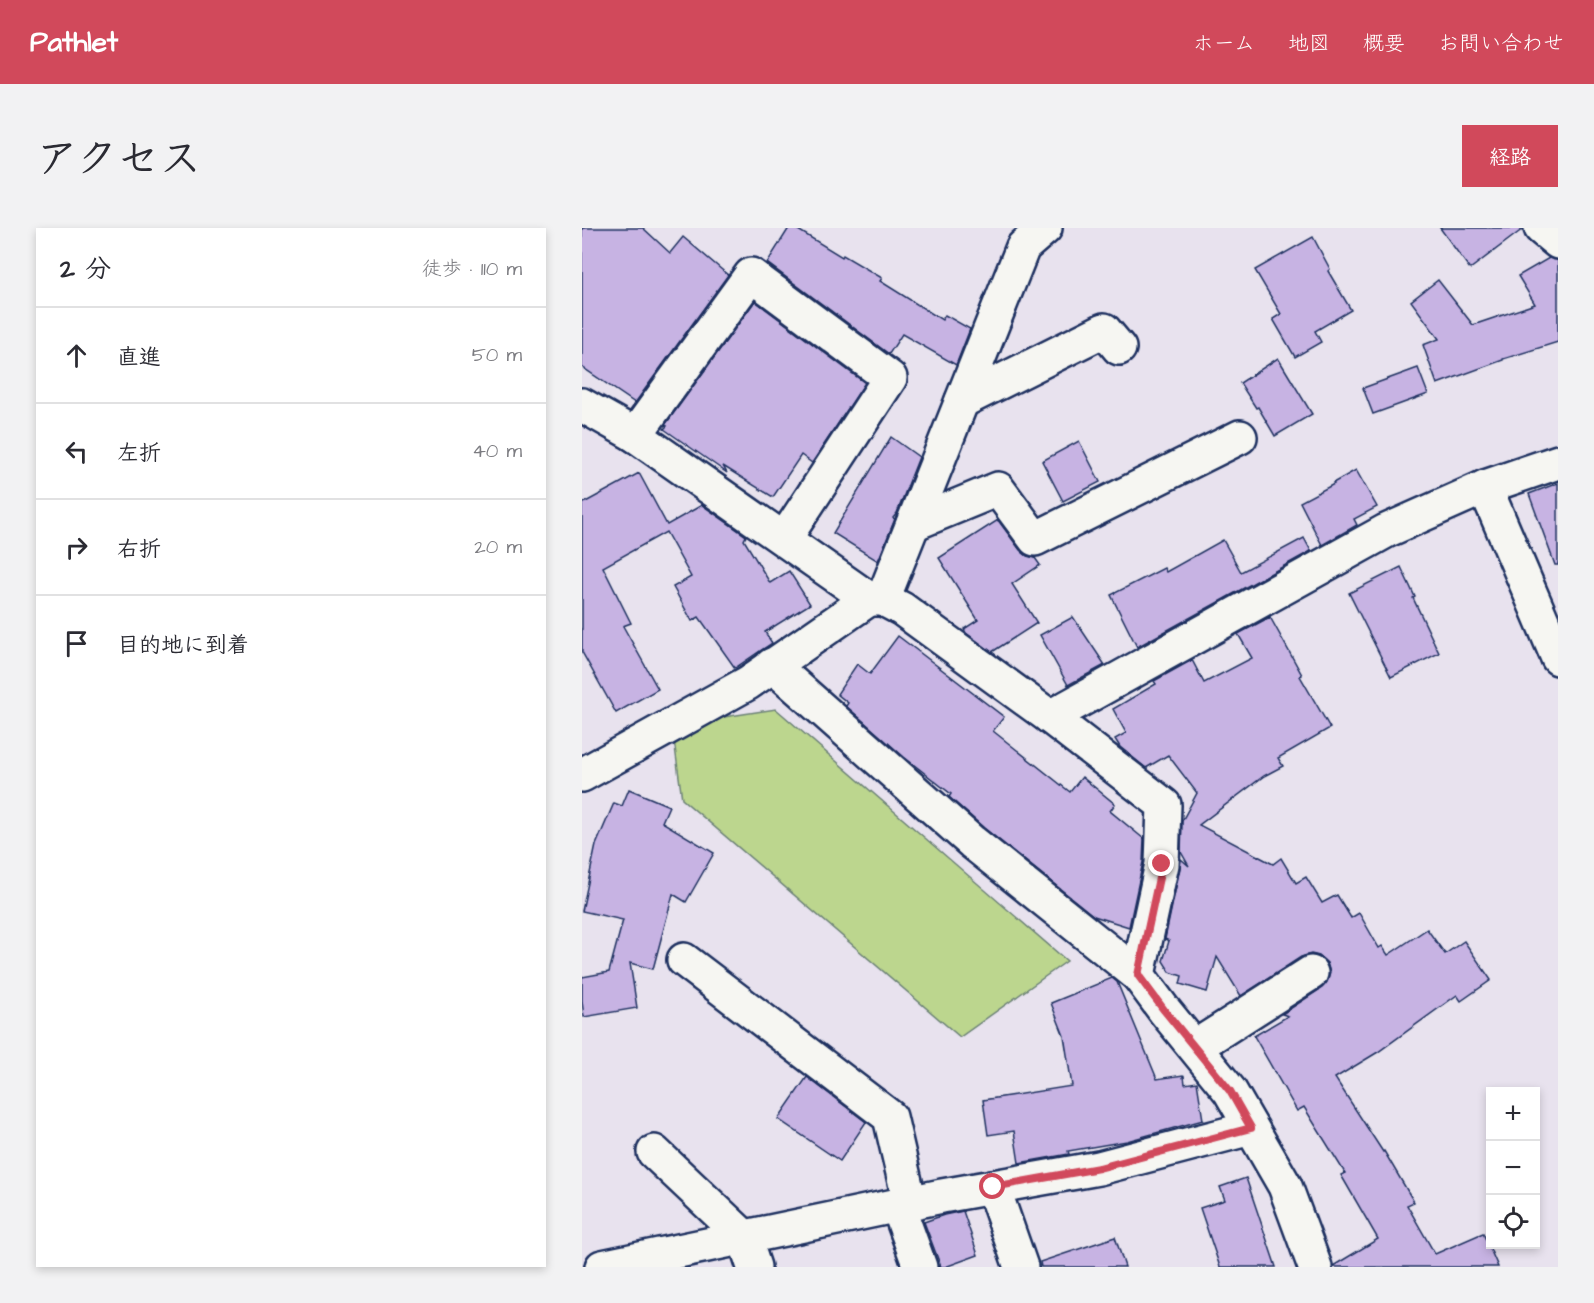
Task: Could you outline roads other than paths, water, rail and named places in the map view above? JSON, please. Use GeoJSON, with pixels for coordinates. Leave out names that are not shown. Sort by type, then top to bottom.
{"type":"FeatureCollection","features":[{"type":"Feature","properties":{"kind":"street"},"geometry":{"type":"LineString","coordinates":[[582,775],[748,682],[876,599],[913,524],[1023,247],[1045,228]]}},
{"type":"Feature","properties":{"kind":"street"},"geometry":{"type":"LineString","coordinates":[[1541,228],[1558,242]]}},
{"type":"Feature","properties":{"kind":"street"},"geometry":{"type":"LineString","coordinates":[[635,435],[750,274],[890,378],[785,538]]}},
{"type":"Feature","properties":{"kind":"street"},"geometry":{"type":"LineString","coordinates":[[962,400],[1104,330],[1119,348]]}},
{"type":"Feature","properties":{"kind":"street"},"geometry":{"type":"LineString","coordinates":[[582,405],[635,435],[876,599],[902,609],[1050,717],[1164,805],[1162,864],[1138,975]]}},
{"type":"Feature","properties":{"kind":"street"},"geometry":{"type":"LineString","coordinates":[[913,524],[998,489],[1035,539],[1240,437]]}},
{"type":"Feature","properties":{"kind":"street"},"geometry":{"type":"LineString","coordinates":[[1050,717],[1386,531],[1485,487],[1558,462]]}},
{"type":"Feature","properties":{"kind":"street"},"geometry":{"type":"LineString","coordinates":[[1485,487],[1558,658]]}},
{"type":"Feature","properties":{"kind":"street"},"geometry":{"type":"LineString","coordinates":[[772,665],[972,842],[1138,975],[1230,1091],[1285,1186],[1315,1267]]}},
{"type":"Feature","properties":{"kind":"street"},"geometry":{"type":"LineString","coordinates":[[684,960],[890,1117],[904,1204],[920,1267]]}},
{"type":"Feature","properties":{"kind":"street"},"geometry":{"type":"LineString","coordinates":[[1195,1047],[1311,973]]}},
{"type":"Feature","properties":{"kind":"street"},"geometry":{"type":"LineString","coordinates":[[602,1267],[749,1252],[904,1204],[1099,1168],[1251,1128]]}},
{"type":"Feature","properties":{"kind":"street"},"geometry":{"type":"LineString","coordinates":[[654,1152],[749,1252]]}},
{"type":"Feature","properties":{"kind":"street"},"geometry":{"type":"LineString","coordinates":[[993,1187],[1022,1267]]}}]}
